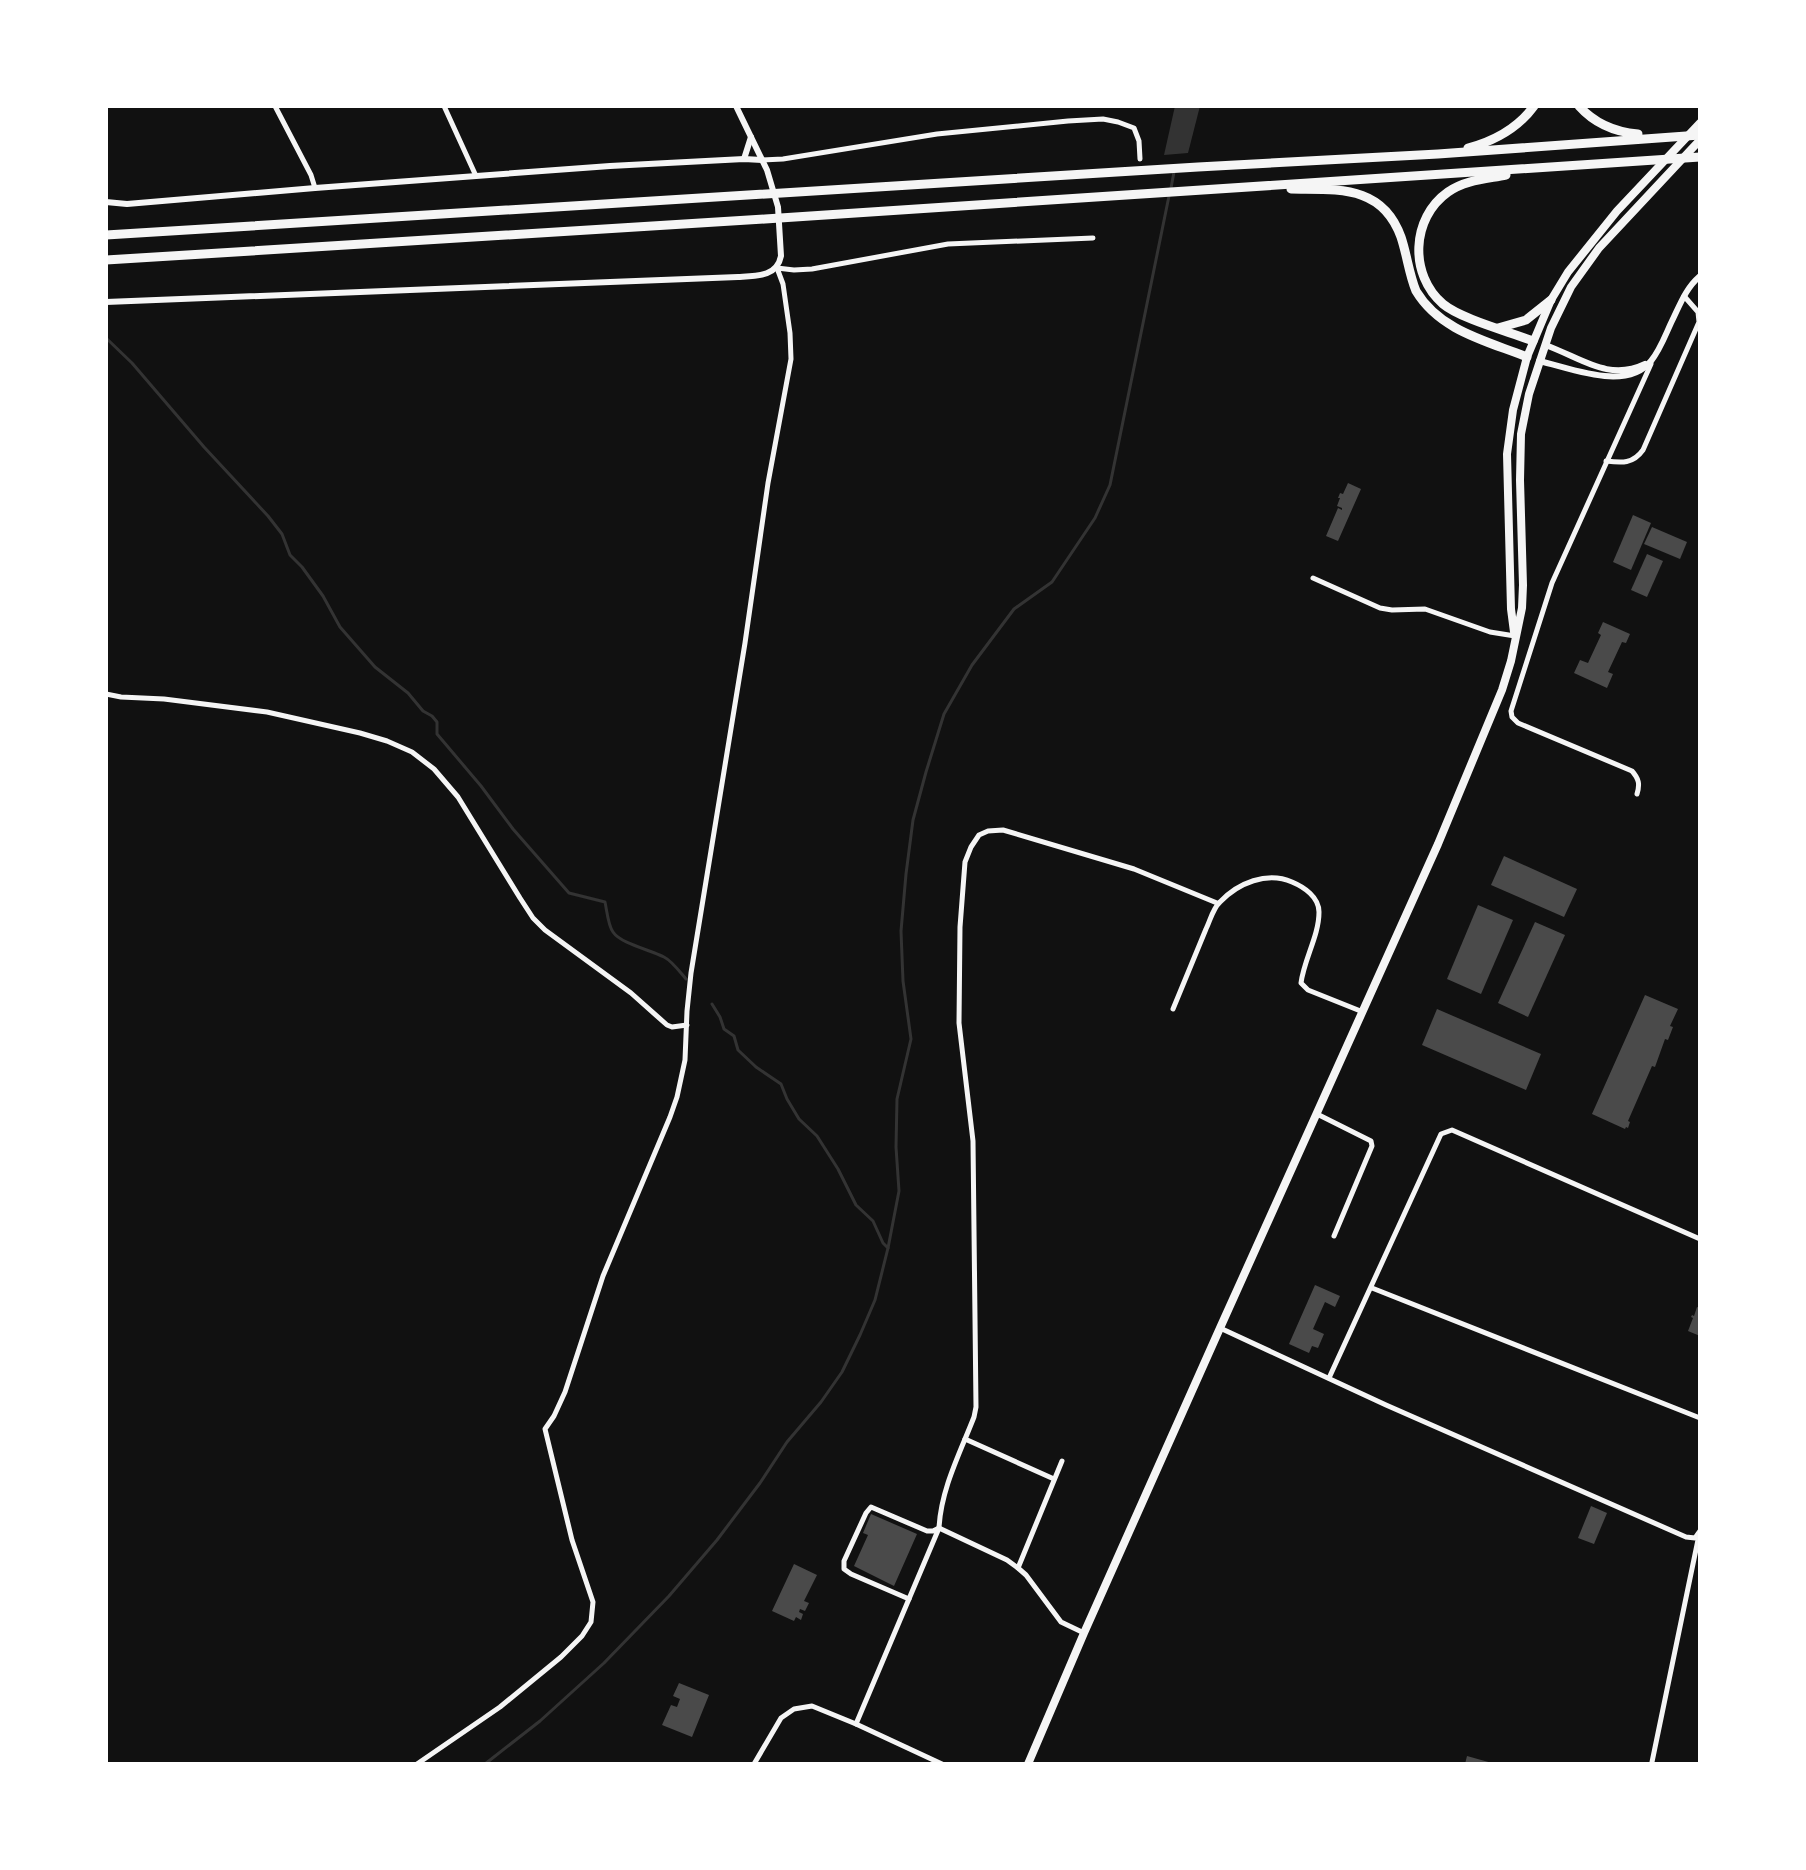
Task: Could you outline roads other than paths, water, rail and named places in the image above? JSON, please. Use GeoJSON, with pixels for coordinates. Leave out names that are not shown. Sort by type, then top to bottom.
{"type":"FeatureCollection","features":[{"type":"Feature","properties":{"kind":"highway"},"geometry":{"type":"LineString","coordinates":[[1438,154],[1488,142],[1521,121],[1534,106]]}},
{"type":"Feature","properties":{"kind":"highway"},"geometry":{"type":"LineString","coordinates":[[1579,106],[1590,117],[1622,133],[1700,138]]}},
{"type":"Feature","properties":{"kind":"highway"},"geometry":{"type":"LineString","coordinates":[[106,235],[1438,154],[1661,137]]}},
{"type":"Feature","properties":{"kind":"highway"},"geometry":{"type":"LineString","coordinates":[[106,260],[1700,157]]}},
{"type":"Feature","properties":{"kind":"highway"},"geometry":{"type":"LineString","coordinates":[[1531,169],[1466,183],[1436,202],[1426,216],[1421,231],[1419,265],[1432,292],[1450,310],[1533,341]]}},
{"type":"Feature","properties":{"kind":"highway"},"geometry":{"type":"LineString","coordinates":[[1255,185],[1349,191],[1376,202],[1386,209],[1396,223],[1416,291],[1434,314],[1463,332],[1527,357]]}},
{"type":"Feature","properties":{"kind":"highway"},"geometry":{"type":"LineString","coordinates":[[1498,328],[1526,320],[1551,300]]}},
{"type":"Feature","properties":{"kind":"main road"},"geometry":{"type":"LineString","coordinates":[[1515,636],[1511,609],[1507,454],[1513,410],[1527,357],[1551,300],[1568,272],[1589,244],[1700,123]]}},
{"type":"Feature","properties":{"kind":"main road"},"geometry":{"type":"LineString","coordinates":[[1028,1764],[1438,844],[1491,718],[1511,661],[1521,619],[1521,434],[1539,361],[1560,306],[1599,248],[1700,138]]}},
{"type":"Feature","properties":{"kind":"main road"},"geometry":{"type":"LineString","coordinates":[[1533,341],[1545,345]]}},
{"type":"Feature","properties":{"kind":"main road"},"geometry":{"type":"LineString","coordinates":[[1527,357],[1539,361]]}},
{"type":"Feature","properties":{"kind":"street"},"geometry":{"type":"LineString","coordinates":[[275,106],[315,188]]}},
{"type":"Feature","properties":{"kind":"street"},"geometry":{"type":"LineString","coordinates":[[444,106],[476,177]]}},
{"type":"Feature","properties":{"kind":"street"},"geometry":{"type":"LineString","coordinates":[[106,302],[738,277],[771,273],[777,268],[781,256],[778,207],[767,170],[736,106]]}},
{"type":"Feature","properties":{"kind":"street"},"geometry":{"type":"LineString","coordinates":[[106,202],[127,204],[610,166],[783,159],[937,134],[1103,119],[1134,128],[1139,141],[1140,159]]}},
{"type":"Feature","properties":{"kind":"street"},"geometry":{"type":"LineString","coordinates":[[744,159],[751,137]]}},
{"type":"Feature","properties":{"kind":"street"},"geometry":{"type":"LineString","coordinates":[[777,268],[812,269],[948,244],[1093,238]]}},
{"type":"Feature","properties":{"kind":"street"},"geometry":{"type":"LineString","coordinates":[[417,1764],[500,1707],[561,1657],[582,1636],[593,1616],[593,1602],[572,1540],[545,1429],[565,1392],[603,1276],[670,1117],[682,1079],[691,973],[768,483],[791,359],[783,284],[777,268]]}},
{"type":"Feature","properties":{"kind":"street"},"geometry":{"type":"LineString","coordinates":[[1637,794],[1638,779],[1632,771],[1518,723],[1511,711],[1552,583],[1688,286],[1700,276]]}},
{"type":"Feature","properties":{"kind":"street"},"geometry":{"type":"LineString","coordinates":[[1606,461],[1624,463],[1643,450],[1699,322],[1698,312],[1684,296]]}},
{"type":"Feature","properties":{"kind":"street"},"geometry":{"type":"LineString","coordinates":[[1545,345],[1618,372],[1652,361]]}},
{"type":"Feature","properties":{"kind":"street"},"geometry":{"type":"LineString","coordinates":[[1539,361],[1610,377],[1639,372],[1652,361]]}},
{"type":"Feature","properties":{"kind":"street"},"geometry":{"type":"LineString","coordinates":[[1313,578],[1380,608],[1425,609],[1490,632],[1515,636]]}},
{"type":"Feature","properties":{"kind":"street"},"geometry":{"type":"LineString","coordinates":[[106,694],[267,712],[360,733],[412,752],[434,769],[458,797],[533,918],[545,930],[631,993],[667,1025],[687,1025]]}},
{"type":"Feature","properties":{"kind":"street"},"geometry":{"type":"LineString","coordinates":[[856,1724],[939,1528],[944,1494],[974,1417],[977,1397],[973,1141],[959,1023],[960,927],[965,862],[971,847],[979,835],[1003,830],[1134,869],[1217,903]]}},
{"type":"Feature","properties":{"kind":"street"},"geometry":{"type":"LineString","coordinates":[[1173,1009],[1217,903],[1252,880],[1273,877],[1290,881],[1310,892],[1320,909],[1301,983],[1308,990],[1363,1012]]}},
{"type":"Feature","properties":{"kind":"street"},"geometry":{"type":"LineString","coordinates":[[1317,1114],[1371,1141],[1372,1146],[1334,1236]]}},
{"type":"Feature","properties":{"kind":"street"},"geometry":{"type":"LineString","coordinates":[[1329,1378],[1441,1134],[1452,1130],[1700,1239]]}},
{"type":"Feature","properties":{"kind":"street"},"geometry":{"type":"LineString","coordinates":[[1372,1288],[1700,1418]]}},
{"type":"Feature","properties":{"kind":"street"},"geometry":{"type":"LineString","coordinates":[[1220,1328],[1686,1537],[1695,1538],[1700,1533]]}},
{"type":"Feature","properties":{"kind":"street"},"geometry":{"type":"LineString","coordinates":[[965,1439],[1054,1479]]}},
{"type":"Feature","properties":{"kind":"street"},"geometry":{"type":"LineString","coordinates":[[1018,1568],[1062,1461]]}},
{"type":"Feature","properties":{"kind":"street"},"geometry":{"type":"LineString","coordinates":[[909,1599],[851,1574],[844,1569],[844,1561],[871,1507],[927,1531],[939,1528]]}},
{"type":"Feature","properties":{"kind":"street"},"geometry":{"type":"LineString","coordinates":[[939,1528],[1007,1560],[1026,1575],[1061,1622],[1084,1633]]}},
{"type":"Feature","properties":{"kind":"street"},"geometry":{"type":"LineString","coordinates":[[1652,1762],[1700,1533]]}},
{"type":"Feature","properties":{"kind":"street"},"geometry":{"type":"LineString","coordinates":[[754,1764],[781,1718],[794,1709],[812,1706],[942,1764]]}},
{"type":"Feature","properties":{"kind":"waterway"},"geometry":{"type":"LineString","coordinates":[[1171,188],[1174,172]]}},
{"type":"Feature","properties":{"kind":"waterway"},"geometry":{"type":"LineString","coordinates":[[485,1764],[540,1721],[604,1663],[669,1596],[717,1540],[787,1442],[821,1402],[842,1372],[860,1335],[875,1300],[899,1191],[897,1099],[911,1039],[903,981],[901,931],[913,820],[926,772],[944,714],[972,665],[1014,609],[1052,582],[1095,518],[1110,485],[1169,196]]}},
{"type":"Feature","properties":{"kind":"waterway"},"geometry":{"type":"LineString","coordinates":[[106,338],[132,363],[268,516],[282,534],[290,555],[323,596],[340,627],[375,667],[432,716],[437,722],[437,734],[569,893],[605,902],[610,926],[617,936],[667,959],[686,979]]}},
{"type":"Feature","properties":{"kind":"waterway"},"geometry":{"type":"LineString","coordinates":[[712,1004],[724,1029],[734,1036],[738,1050],[781,1084],[799,1119],[817,1136],[856,1205],[873,1221],[888,1248]]}}]}
